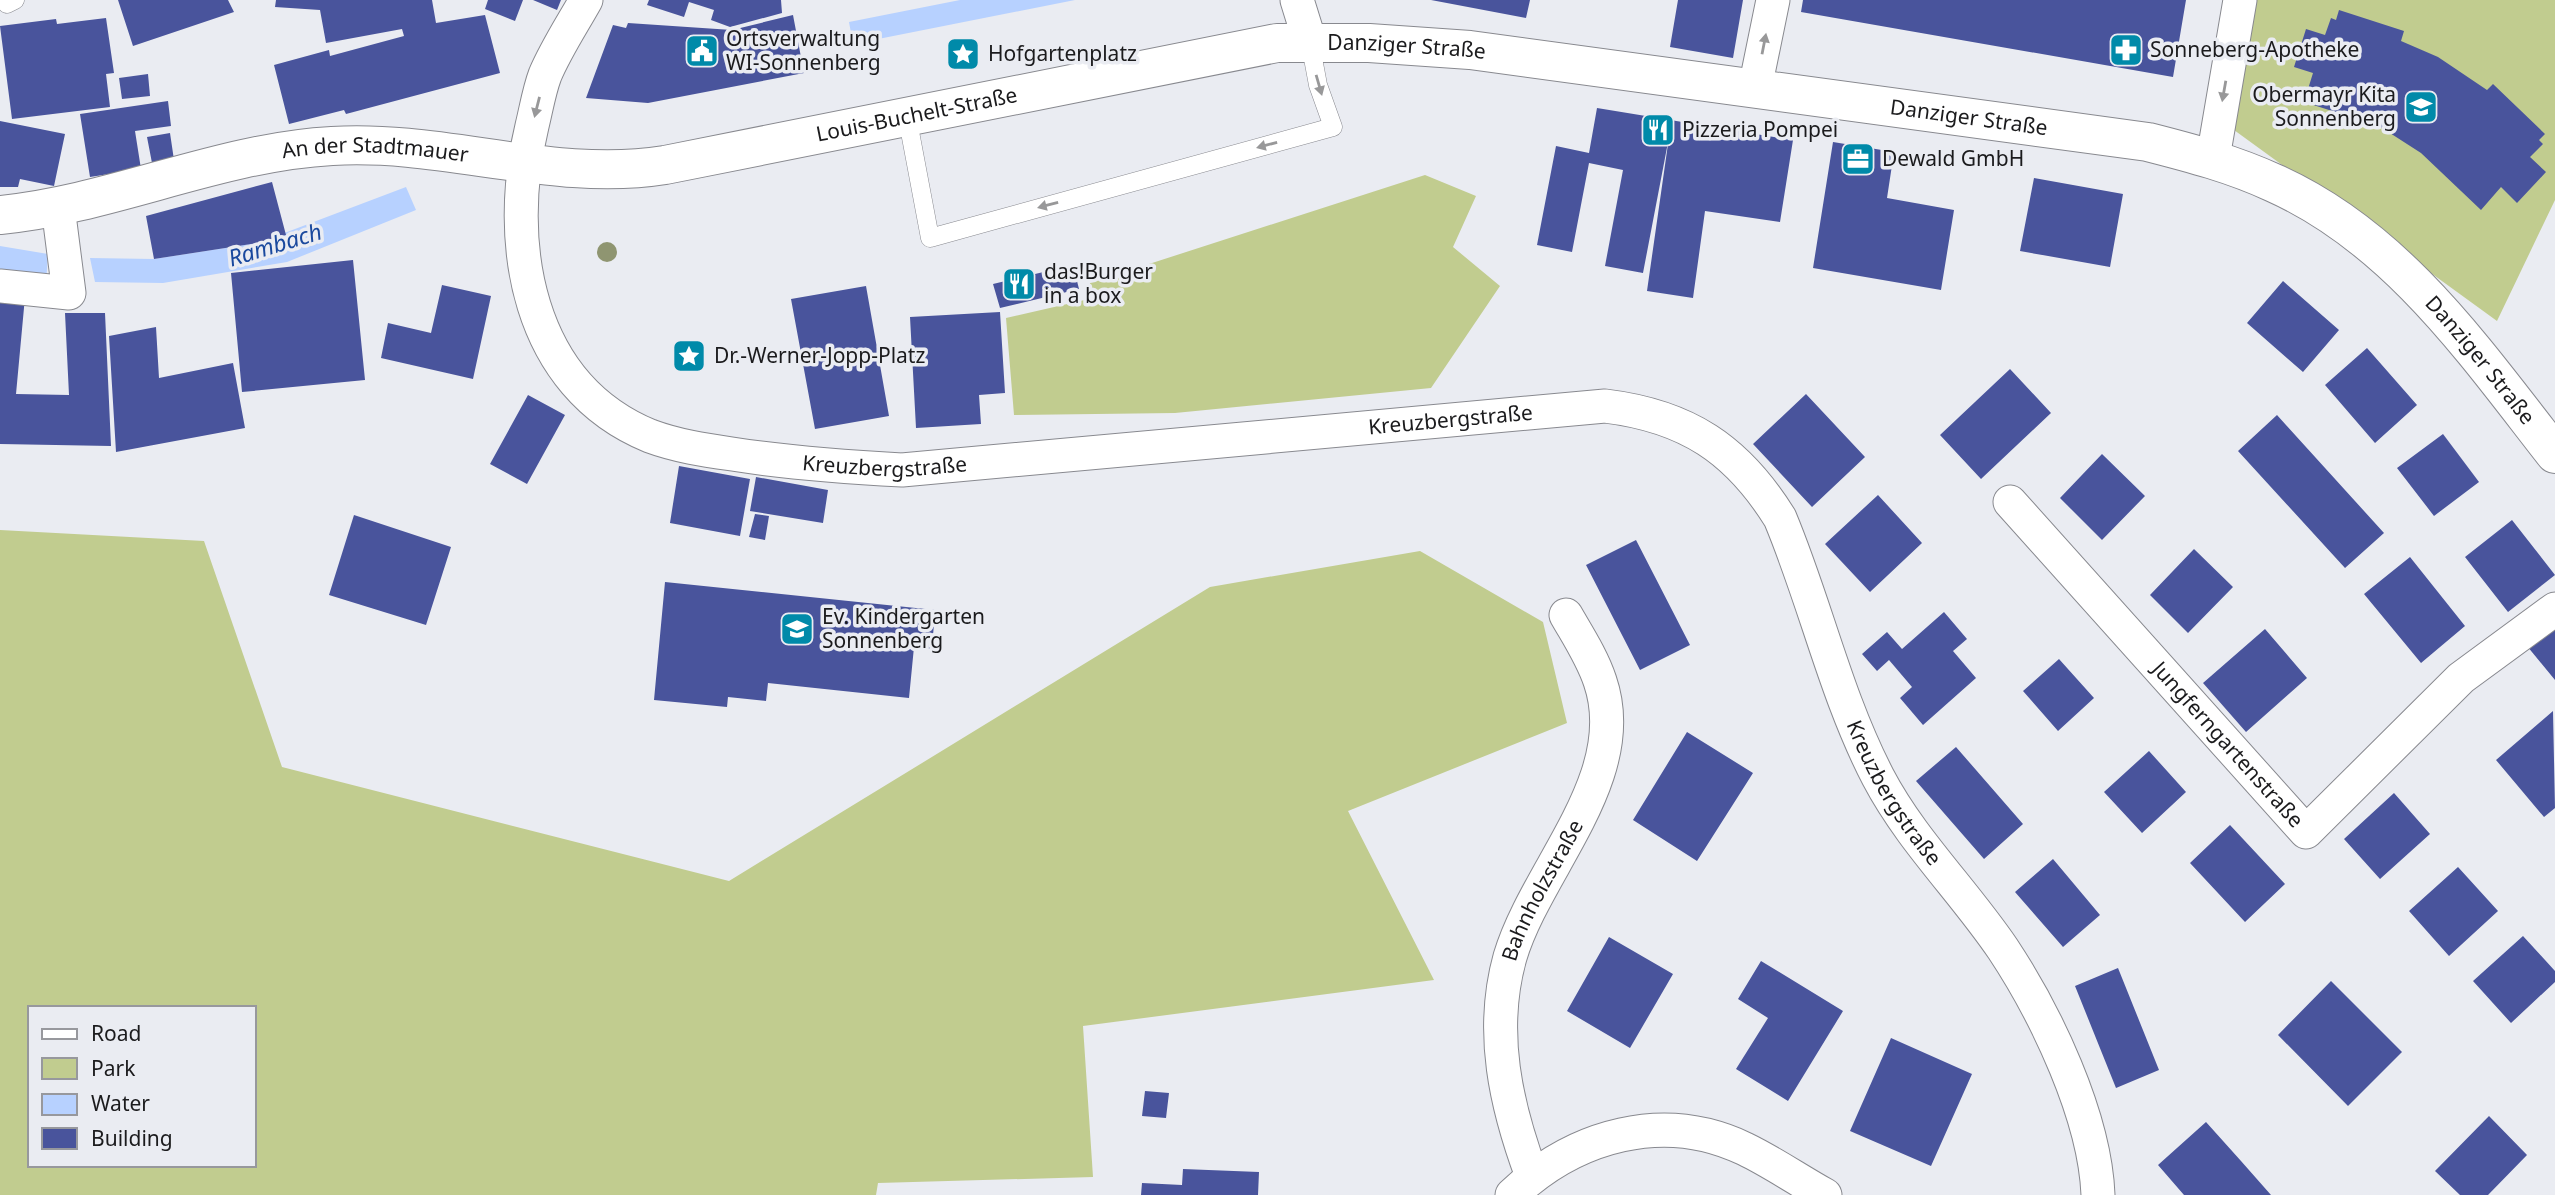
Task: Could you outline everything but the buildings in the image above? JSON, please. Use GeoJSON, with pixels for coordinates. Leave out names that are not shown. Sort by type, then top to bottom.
{"type":"FeatureCollection","features":[{"type":"Feature","properties":{"kind":"main road","name":"Louis-Buchelt-Straße"},"geometry":{"type":"LineString","coordinates":[[523,163],[597,171],[642,169],[1277,43],[1310,42]]}},
{"type":"Feature","properties":{"kind":"main road","name":"Danziger Straße"},"geometry":{"type":"LineString","coordinates":[[1310,42],[1470,50],[2148,142],[2213,158],[2276,183],[2356,231],[2452,323],[2555,454]]}},
{"type":"Feature","properties":{"kind":"main road","name":"An der Stadtmauer"},"geometry":{"type":"LineString","coordinates":[[0,215],[58,207],[264,155],[308,147],[381,146],[523,163]]}},
{"type":"Feature","properties":{"kind":"street"},"geometry":{"type":"LineString","coordinates":[[523,163],[545,77],[586,0]]}},
{"type":"Feature","properties":{"kind":"street","name":"Danziger Straße"},"geometry":{"type":"LineString","coordinates":[[1297,0],[1310,42]]}},
{"type":"Feature","properties":{"kind":"street"},"geometry":{"type":"LineString","coordinates":[[1755,88],[1773,0]]}},
{"type":"Feature","properties":{"kind":"street"},"geometry":{"type":"LineString","coordinates":[[2213,158],[2240,0]]}},
{"type":"Feature","properties":{"kind":"street","name":"Kreuzbergstraße"},"geometry":{"type":"LineString","coordinates":[[523,163],[523,253],[528,293],[554,352],[580,385],[619,419],[676,445],[796,464],[902,470],[1605,406],[1662,417],[1689,428],[1717,445],[1756,482],[1780,518],[1846,708],[1879,779],[1901,817],[2003,949],[2033,1001],[2080,1110],[2091,1143],[2098,1195]]}},
{"type":"Feature","properties":{"kind":"street"},"geometry":{"type":"LineString","coordinates":[[0,286],[69,293],[58,207]]}},
{"type":"Feature","properties":{"kind":"street","name":"Jungferngartenstraße"},"geometry":{"type":"LineString","coordinates":[[2010,502],[2306,832],[2461,678],[2555,609]]}},
{"type":"Feature","properties":{"kind":"street","name":"Bahnholzstraße"},"geometry":{"type":"LineString","coordinates":[[1566,615],[1601,682],[1607,728],[1605,754],[1597,779],[1545,877],[1510,957],[1502,1001],[1501,1056],[1522,1186],[1558,1157],[1587,1143],[1619,1134],[1651,1130],[1683,1131],[1715,1137],[1745,1149],[1825,1195]]}},
{"type":"Feature","properties":{"kind":"lane"},"geometry":{"type":"LineString","coordinates":[[907,116],[930,238],[1333,127],[1318,85],[1310,42]]}},
{"type":"Feature","properties":{"kind":"green space"},"geometry":{"type":"Polygon","coordinates":[[[2251,0],[2555,0],[2555,200],[2497,321],[2234,130],[2251,0]]]}},
{"type":"Feature","properties":{"kind":"green space"},"geometry":{"type":"Polygon","coordinates":[[[1425,175],[1476,196],[1453,247],[1500,286],[1431,388],[1175,413],[1014,415],[1006,318],[1089,299],[1090,283],[1425,175]]]}},
{"type":"Feature","properties":{"kind":"green space"},"geometry":{"type":"Polygon","coordinates":[[[0,530],[204,541],[282,767],[729,881],[1210,587],[1420,551],[1543,622],[1567,723],[1348,811],[1434,980],[1083,1026],[1093,1177],[878,1183],[876,1195],[0,1195],[0,530]]]}},
{"type":"Feature","properties":{"kind":"water"},"geometry":{"type":"Polygon","coordinates":[[[960,0],[1075,0],[853,44],[849,22],[960,0]]]}},
{"type":"Feature","properties":{"kind":"water","name":"Rambach"},"geometry":{"type":"Polygon","coordinates":[[[406,187],[416,210],[287,262],[163,283],[95,282],[90,258],[154,259],[258,243],[406,187]]]}},
{"type":"Feature","properties":{"kind":"water"},"geometry":{"type":"Polygon","coordinates":[[[0,246],[48,254],[46,284],[0,275],[0,246]]]}},
{"type":"Feature","properties":{"kind":"place","name":"Sonneberg-Apotheke"},"geometry":{"type":"Point","coordinates":[2126,50]}},
{"type":"Feature","properties":{"kind":"place","name":"Ortsverwaltung WI-Sonnenberg"},"geometry":{"type":"Point","coordinates":[702,51]}},
{"type":"Feature","properties":{"kind":"place","name":"Hofgartenplatz"},"geometry":{"type":"Point","coordinates":[963,54]}},
{"type":"Feature","properties":{"kind":"place","name":"Obermayr Kita Sonnenberg"},"geometry":{"type":"Point","coordinates":[2421,107]}},
{"type":"Feature","properties":{"kind":"place","name":"Pizzeria Pompei"},"geometry":{"type":"Point","coordinates":[1658,130]}},
{"type":"Feature","properties":{"kind":"place","name":"Dewald GmbH"},"geometry":{"type":"Point","coordinates":[1858,159]}},
{"type":"Feature","properties":{"kind":"place","name":"das!Burger in a box"},"geometry":{"type":"Point","coordinates":[1019,284]}},
{"type":"Feature","properties":{"kind":"place","name":"Dr.-Werner-Jopp-Platz"},"geometry":{"type":"Point","coordinates":[689,356]}},
{"type":"Feature","properties":{"kind":"place","name":"Ev. Kindergarten Sonnenberg"},"geometry":{"type":"Point","coordinates":[797,629]}}]}
